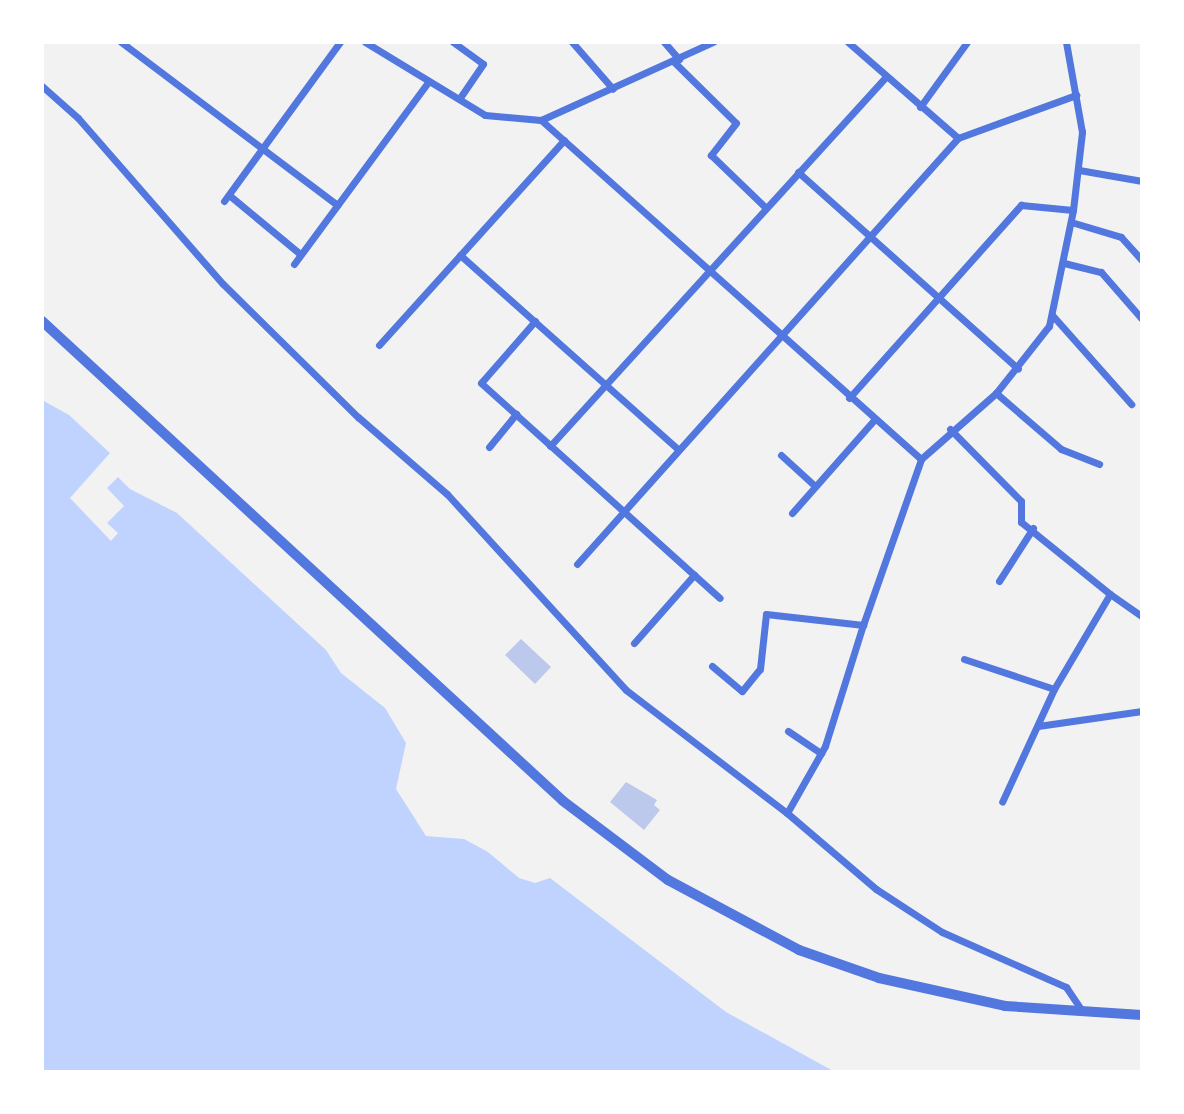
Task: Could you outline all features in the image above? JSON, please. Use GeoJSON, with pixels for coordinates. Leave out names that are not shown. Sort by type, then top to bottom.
{"type":"FeatureCollection","features":[{"type":"Feature","properties":{"kind":"street"},"geometry":{"type":"LineString","coordinates":[[121,42],[337,205]]}},
{"type":"Feature","properties":{"kind":"street"},"geometry":{"type":"LineString","coordinates":[[300,254],[226,198],[340,42]]}},
{"type":"Feature","properties":{"kind":"street"},"geometry":{"type":"LineString","coordinates":[[365,42],[485,116],[541,120],[713,42]]}},
{"type":"Feature","properties":{"kind":"street"},"geometry":{"type":"LineString","coordinates":[[379,50],[385,42]]}},
{"type":"Feature","properties":{"kind":"street"},"geometry":{"type":"LineString","coordinates":[[453,42],[483,64],[459,99]]}},
{"type":"Feature","properties":{"kind":"street"},"geometry":{"type":"LineString","coordinates":[[572,42],[613,89]]}},
{"type":"Feature","properties":{"kind":"street"},"geometry":{"type":"LineString","coordinates":[[664,42],[676,60],[736,123],[711,155],[766,208]]}},
{"type":"Feature","properties":{"kind":"street"},"geometry":{"type":"LineString","coordinates":[[848,42],[886,78],[958,138]]}},
{"type":"Feature","properties":{"kind":"street"},"geometry":{"type":"LineString","coordinates":[[920,107],[967,42]]}},
{"type":"Feature","properties":{"kind":"street"},"geometry":{"type":"LineString","coordinates":[[787,813],[821,753],[921,458],[950,429],[996,393],[1018,369],[1053,316],[1073,210],[1082,132],[1066,42]]}},
{"type":"Feature","properties":{"kind":"street"},"geometry":{"type":"LineString","coordinates":[[550,446],[886,78]]}},
{"type":"Feature","properties":{"kind":"street"},"geometry":{"type":"LineString","coordinates":[[294,264],[429,81]]}},
{"type":"Feature","properties":{"kind":"street"},"geometry":{"type":"LineString","coordinates":[[42,86],[78,118],[195,256],[358,417],[447,495],[626,690],[787,813],[876,889],[942,932],[1066,987],[1084,1015]]}},
{"type":"Feature","properties":{"kind":"street"},"geometry":{"type":"LineString","coordinates":[[578,564],[622,511],[958,138],[1076,95]]}},
{"type":"Feature","properties":{"kind":"street"},"geometry":{"type":"LineString","coordinates":[[541,120],[849,398],[921,458]]}},
{"type":"Feature","properties":{"kind":"street"},"geometry":{"type":"LineString","coordinates":[[379,345],[564,140]]}},
{"type":"Feature","properties":{"kind":"street"},"geometry":{"type":"LineString","coordinates":[[1079,170],[1142,181]]}},
{"type":"Feature","properties":{"kind":"street"},"geometry":{"type":"LineString","coordinates":[[799,172],[1018,369]]}},
{"type":"Feature","properties":{"kind":"street"},"geometry":{"type":"LineString","coordinates":[[849,398],[1021,205],[1073,210]]}},
{"type":"Feature","properties":{"kind":"street"},"geometry":{"type":"LineString","coordinates":[[1071,222],[1121,237],[1142,260]]}},
{"type":"Feature","properties":{"kind":"street"},"geometry":{"type":"LineString","coordinates":[[460,255],[678,449]]}},
{"type":"Feature","properties":{"kind":"street"},"geometry":{"type":"LineString","coordinates":[[1064,263],[1101,272],[1142,318]]}},
{"type":"Feature","properties":{"kind":"street"},"geometry":{"type":"LineString","coordinates":[[1053,316],[1130,404]]}},
{"type":"Feature","properties":{"kind":"street"},"geometry":{"type":"LineString","coordinates":[[42,321],[563,800],[668,880],[751,927],[844,967],[961,999],[1084,1015],[1142,1015]]}},
{"type":"Feature","properties":{"kind":"street"},"geometry":{"type":"LineString","coordinates":[[535,321],[481,383],[720,598]]}},
{"type":"Feature","properties":{"kind":"street"},"geometry":{"type":"LineString","coordinates":[[996,393],[1060,449],[1099,464]]}},
{"type":"Feature","properties":{"kind":"street"},"geometry":{"type":"LineString","coordinates":[[489,447],[516,414]]}},
{"type":"Feature","properties":{"kind":"street"},"geometry":{"type":"LineString","coordinates":[[792,513],[874,420]]}},
{"type":"Feature","properties":{"kind":"street"},"geometry":{"type":"LineString","coordinates":[[950,429],[1021,501],[1021,522],[1033,528],[1066,561],[1142,616]]}},
{"type":"Feature","properties":{"kind":"street"},"geometry":{"type":"LineString","coordinates":[[781,455],[815,486]]}},
{"type":"Feature","properties":{"kind":"street"},"geometry":{"type":"LineString","coordinates":[[999,581],[1033,528]]}},
{"type":"Feature","properties":{"kind":"street"},"geometry":{"type":"LineString","coordinates":[[634,643],[694,575]]}},
{"type":"Feature","properties":{"kind":"street"},"geometry":{"type":"LineString","coordinates":[[1002,802],[1054,689],[1110,594]]}},
{"type":"Feature","properties":{"kind":"street"},"geometry":{"type":"LineString","coordinates":[[712,666],[742,691],[760,669],[766,614],[863,625]]}},
{"type":"Feature","properties":{"kind":"street"},"geometry":{"type":"LineString","coordinates":[[964,659],[1054,689]]}},
{"type":"Feature","properties":{"kind":"street"},"geometry":{"type":"LineString","coordinates":[[1038,726],[1142,711]]}},
{"type":"Feature","properties":{"kind":"street"},"geometry":{"type":"LineString","coordinates":[[788,731],[821,753]]}},
{"type":"Feature","properties":{"kind":"water"},"geometry":{"type":"Polygon","coordinates":[[[42,400],[69,415],[110,453],[70,498],[111,541],[118,533],[107,523],[124,506],[107,488],[118,477],[130,489],[177,513],[326,650],[341,673],[385,708],[406,743],[396,789],[426,836],[464,839],[488,852],[519,878],[535,883],[550,878],[726,1012],[835,1072],[42,1072],[42,400]]]}},
{"type":"Feature","properties":{"kind":"building"},"geometry":{"type":"Polygon","coordinates":[[[521,639],[551,667],[535,684],[505,655],[521,639]]]}},
{"type":"Feature","properties":{"kind":"building"},"geometry":{"type":"Polygon","coordinates":[[[626,782],[657,800],[654,805],[660,810],[644,830],[610,802],[626,782]]]}}]}
